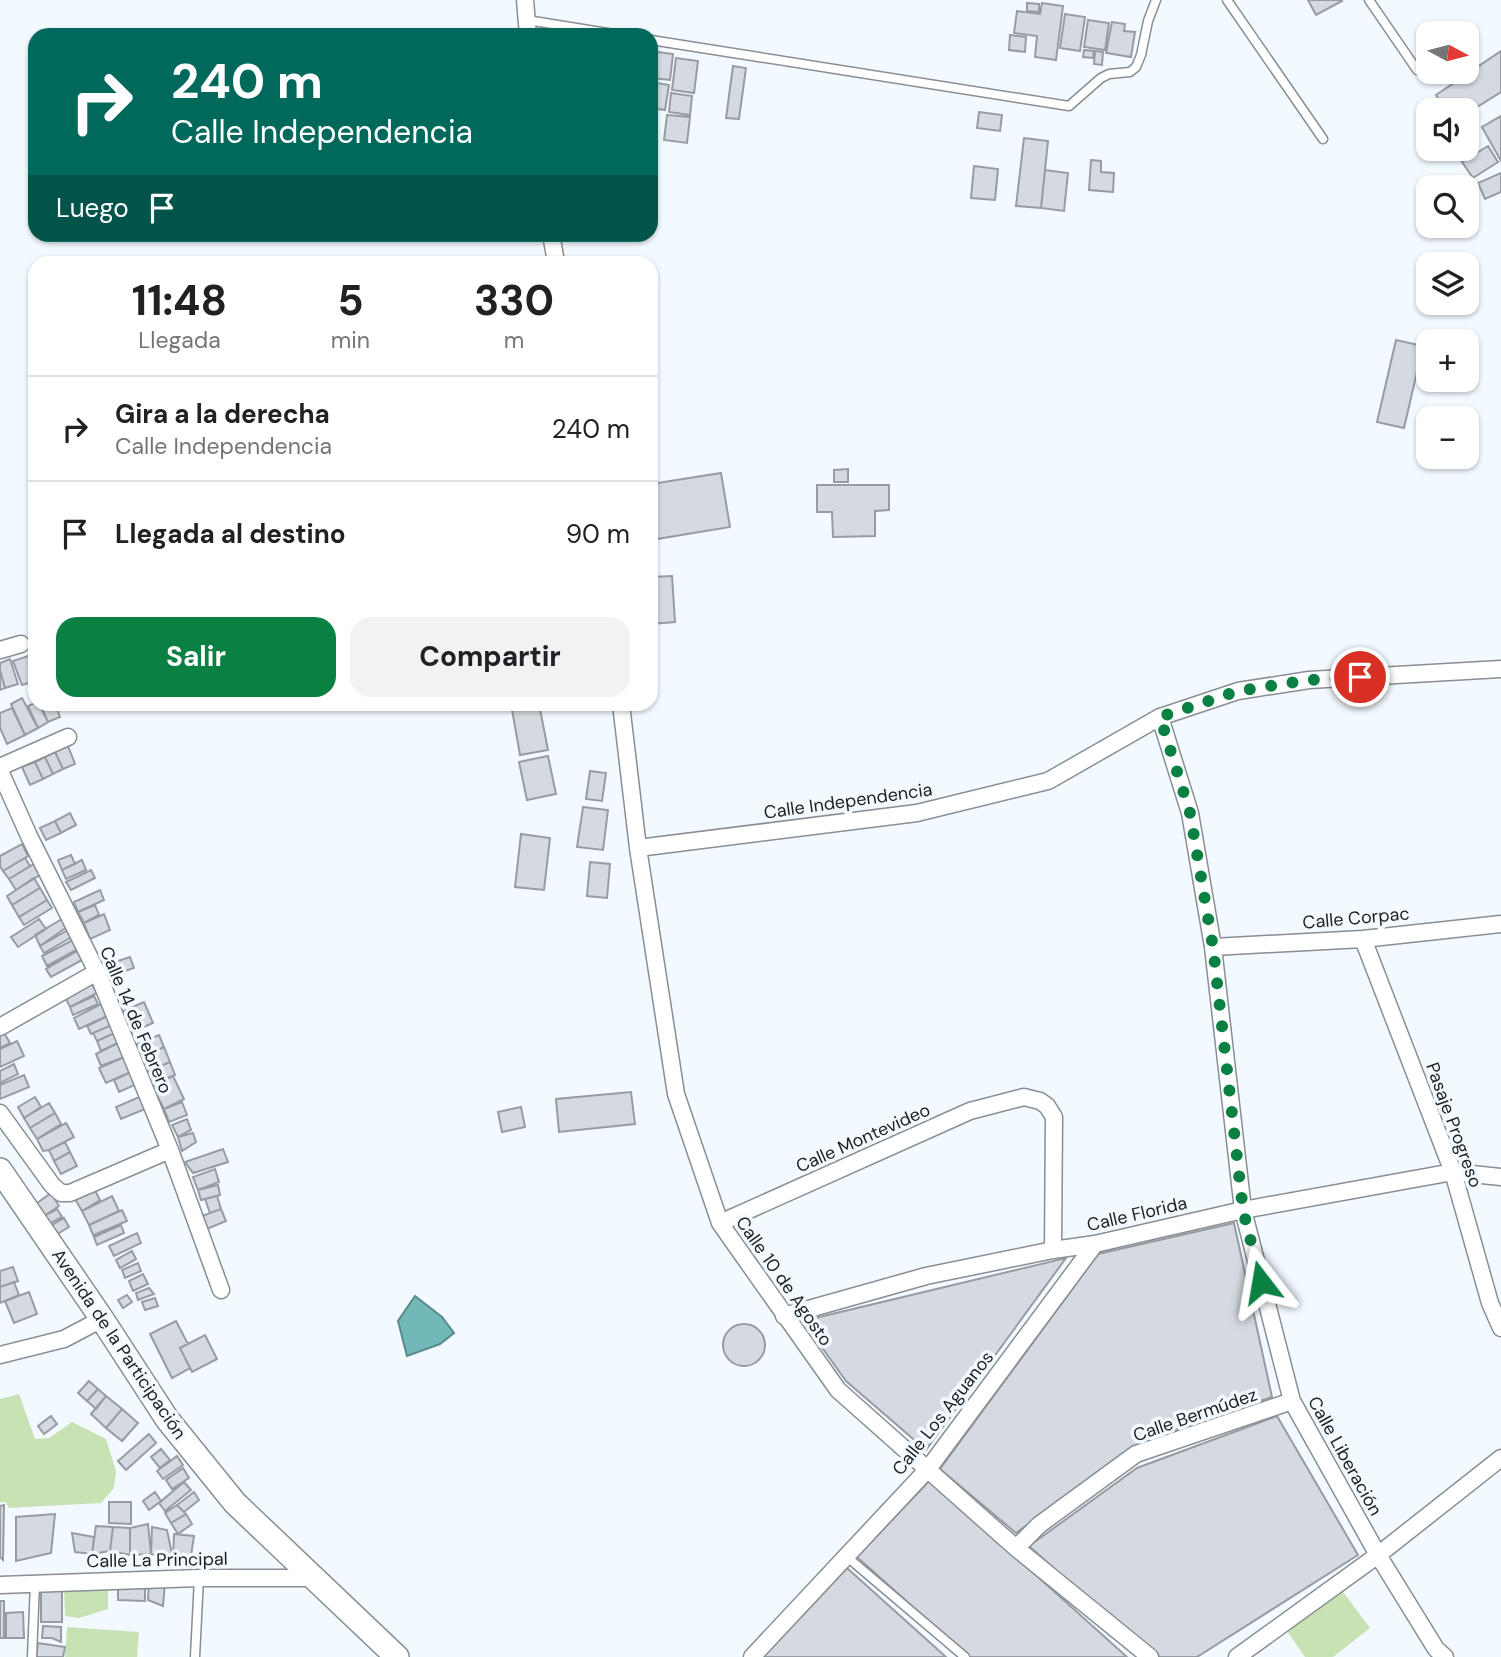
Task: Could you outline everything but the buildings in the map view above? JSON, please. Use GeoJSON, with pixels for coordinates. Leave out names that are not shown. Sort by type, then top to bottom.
{"type":"FeatureCollection","features":[{"type":"Feature","properties":{"kind":"main road","name":"Avenida de la Participación"},"geometry":{"type":"LineString","coordinates":[[0,1170],[167,1419],[235,1503],[397,1657]]}},
{"type":"Feature","properties":{"kind":"street"},"geometry":{"type":"LineString","coordinates":[[525,0],[527,28]]}},
{"type":"Feature","properties":{"kind":"street"},"geometry":{"type":"LineString","coordinates":[[0,650],[21,644]]}},
{"type":"Feature","properties":{"kind":"street","name":"Calle Independencia"},"geometry":{"type":"LineString","coordinates":[[638,848],[917,813],[1048,781],[1160,717],[1238,691],[1309,680],[1501,669]]}},
{"type":"Feature","properties":{"kind":"street","name":"Calle 10 de Agosto"},"geometry":{"type":"LineString","coordinates":[[622,711],[638,848],[676,1094],[720,1223],[838,1390],[1016,1548],[1150,1657]]}},
{"type":"Feature","properties":{"kind":"street","name":"Calle Liberación"},"geometry":{"type":"LineString","coordinates":[[1160,717],[1190,813],[1213,947],[1243,1210],[1292,1401],[1378,1555],[1436,1649],[1445,1657]]}},
{"type":"Feature","properties":{"kind":"street"},"geometry":{"type":"LineString","coordinates":[[0,769],[68,737]]}},
{"type":"Feature","properties":{"kind":"street","name":"Calle 14 de Febrero"},"geometry":{"type":"LineString","coordinates":[[0,769],[29,836],[97,972],[170,1150],[220,1290]]}},
{"type":"Feature","properties":{"kind":"street","name":"Calle Corpac"},"geometry":{"type":"LineString","coordinates":[[1213,947],[1363,939],[1501,924]]}},
{"type":"Feature","properties":{"kind":"street","name":"Pasaje Progreso"},"geometry":{"type":"LineString","coordinates":[[1363,939],[1453,1172],[1490,1303],[1501,1328]]}},
{"type":"Feature","properties":{"kind":"street"},"geometry":{"type":"LineString","coordinates":[[0,1027],[97,972]]}},
{"type":"Feature","properties":{"kind":"street","name":"Calle Montevideo"},"geometry":{"type":"LineString","coordinates":[[720,1223],[970,1111],[1024,1097],[1040,1101],[1054,1117],[1054,1250]]}},
{"type":"Feature","properties":{"kind":"street"},"geometry":{"type":"LineString","coordinates":[[0,1113],[61,1194],[70,1193],[170,1150]]}},
{"type":"Feature","properties":{"kind":"street","name":"Calle Florida"},"geometry":{"type":"LineString","coordinates":[[784,1315],[926,1276],[1095,1244],[1243,1210],[1453,1172],[1501,1177]]}},
{"type":"Feature","properties":{"kind":"street","name":"Calle Los Aguanos"},"geometry":{"type":"LineString","coordinates":[[752,1657],[928,1469],[1095,1244]]}},
{"type":"Feature","properties":{"kind":"street"},"geometry":{"type":"LineString","coordinates":[[0,1355],[64,1339],[102,1319]]}},
{"type":"Feature","properties":{"kind":"street","name":"Calle Bermúdez"},"geometry":{"type":"LineString","coordinates":[[1016,1548],[1039,1525],[1136,1454],[1292,1401]]}},
{"type":"Feature","properties":{"kind":"street"},"geometry":{"type":"LineString","coordinates":[[1237,1657],[1378,1555],[1501,1458]]}},
{"type":"Feature","properties":{"kind":"street","name":"Calle La Principal"},"geometry":{"type":"LineString","coordinates":[[0,1585],[199,1578],[315,1578]]}},
{"type":"Feature","properties":{"kind":"lane"},"geometry":{"type":"LineString","coordinates":[[658,41],[1069,106],[1101,78],[1109,74],[1130,72],[1136,67],[1148,21],[1157,0]]}},
{"type":"Feature","properties":{"kind":"lane"},"geometry":{"type":"LineString","coordinates":[[1227,0],[1323,139]]}},
{"type":"Feature","properties":{"kind":"lane"},"geometry":{"type":"LineString","coordinates":[[1369,0],[1416,69]]}},
{"type":"Feature","properties":{"kind":"lane"},"geometry":{"type":"LineString","coordinates":[[846,1556],[965,1657]]}},
{"type":"Feature","properties":{"kind":"lane"},"geometry":{"type":"LineString","coordinates":[[195,1657],[199,1578]]}},
{"type":"Feature","properties":{"kind":"lane"},"geometry":{"type":"LineString","coordinates":[[32,1657],[35,1583]]}},
{"type":"Feature","properties":{"kind":"green space"},"geometry":{"type":"Polygon","coordinates":[[[19,1394],[35,1439],[49,1438],[72,1422],[106,1439],[116,1471],[114,1488],[101,1503],[9,1508],[6,1502],[0,1502],[0,1399],[19,1394]]]}},
{"type":"Feature","properties":{"kind":"green space"},"geometry":{"type":"Polygon","coordinates":[[[108,1581],[108,1609],[79,1618],[65,1616],[64,1584],[108,1581]]]}},
{"type":"Feature","properties":{"kind":"green space"},"geometry":{"type":"Polygon","coordinates":[[[1341,1589],[1370,1628],[1333,1657],[1305,1657],[1287,1631],[1326,1596],[1341,1589]]]}},
{"type":"Feature","properties":{"kind":"green space"},"geometry":{"type":"Polygon","coordinates":[[[67,1627],[139,1632],[137,1657],[65,1657],[67,1627]]]}},
{"type":"Feature","properties":{"kind":"water"},"geometry":{"type":"Polygon","coordinates":[[[415,1296],[442,1317],[454,1333],[440,1344],[407,1356],[398,1321],[415,1296]]]}},
{"type":"Feature","properties":{"kind":"route"},"geometry":{"type":"LineString","coordinates":[[1261,1282],[1243,1210],[1213,947],[1190,813],[1160,717],[1238,691],[1309,680],[1360,677]]}}]}
